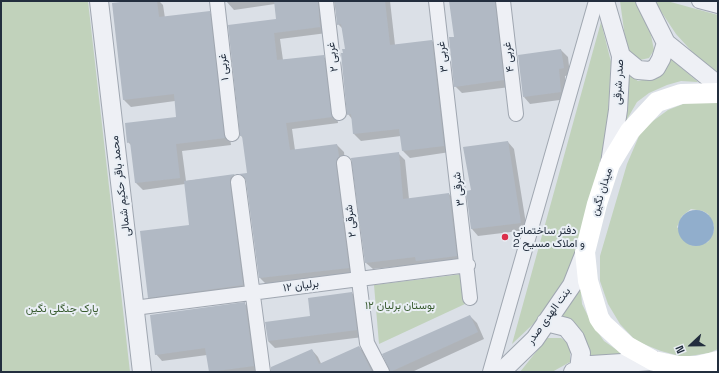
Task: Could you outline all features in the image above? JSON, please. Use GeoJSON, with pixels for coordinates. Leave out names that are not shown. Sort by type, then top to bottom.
{"type":"FeatureCollection","features":[{"type":"Feature","properties":{"kind":"main road","name":"میدان نگین"},"geometry":{"type":"LineString","coordinates":[[718,92],[681,94],[657,102],[630,131],[610,164],[597,204],[586,252],[588,281],[603,324],[627,346],[654,361],[683,369],[718,361]]}},
{"type":"Feature","properties":{"kind":"street","name":"محمد باقر حکیم شمالی"},"geometry":{"type":"LineString","coordinates":[[99,1],[142,372]]}},
{"type":"Feature","properties":{"kind":"street","name":"۱ غربی"},"geometry":{"type":"LineString","coordinates":[[217,1],[232,134]]}},
{"type":"Feature","properties":{"kind":"street","name":"۲ غربی"},"geometry":{"type":"LineString","coordinates":[[326,1],[340,113]]}},
{"type":"Feature","properties":{"kind":"street","name":"۳ غربی"},"geometry":{"type":"LineString","coordinates":[[436,1],[450,114]]}},
{"type":"Feature","properties":{"kind":"street","name":"۴ غربی"},"geometry":{"type":"LineString","coordinates":[[503,1],[516,114]]}},
{"type":"Feature","properties":{"kind":"street"},"geometry":{"type":"LineString","coordinates":[[490,372],[596,1]]}},
{"type":"Feature","properties":{"kind":"street","name":"صدر شرقی"},"geometry":{"type":"LineString","coordinates":[[605,1],[621,56],[618,110],[610,164]]}},
{"type":"Feature","properties":{"kind":"street"},"geometry":{"type":"LineString","coordinates":[[645,1],[666,43],[718,85]]}},
{"type":"Feature","properties":{"kind":"street"},"geometry":{"type":"LineString","coordinates":[[699,1],[718,6]]}},
{"type":"Feature","properties":{"kind":"street"},"geometry":{"type":"LineString","coordinates":[[621,56],[638,70],[650,71],[656,68],[662,59],[666,43]]}},
{"type":"Feature","properties":{"kind":"street","name":"۳ شرقی"},"geometry":{"type":"LineString","coordinates":[[450,114],[468,265]]}},
{"type":"Feature","properties":{"kind":"street","name":"۲ شرقی"},"geometry":{"type":"LineString","coordinates":[[344,163],[358,279]]}},
{"type":"Feature","properties":{"kind":"street"},"geometry":{"type":"LineString","coordinates":[[238,182],[263,372]]}},
{"type":"Feature","properties":{"kind":"street","name":"بنت الهدی صدر"},"geometry":{"type":"LineString","coordinates":[[501,372],[535,339],[572,285],[586,252]]}},
{"type":"Feature","properties":{"kind":"street","name":"برلیان ۱۲"},"geometry":{"type":"LineString","coordinates":[[134,308],[468,265]]}},
{"type":"Feature","properties":{"kind":"street"},"geometry":{"type":"LineString","coordinates":[[468,265],[470,298]]}},
{"type":"Feature","properties":{"kind":"street"},"geometry":{"type":"LineString","coordinates":[[358,279],[367,343],[382,372]]}},
{"type":"Feature","properties":{"kind":"street"},"geometry":{"type":"LineString","coordinates":[[546,322],[566,327],[575,338],[581,353],[576,371]]}},
{"type":"Feature","properties":{"kind":"street"},"geometry":{"type":"LineString","coordinates":[[576,371],[591,365],[654,361]]}},
{"type":"Feature","properties":{"kind":"green space","name":"پارک جنگلی نگین"},"geometry":{"type":"Polygon","coordinates":[[[1,1],[88,1],[130,372],[1,372],[1,1]]]}},
{"type":"Feature","properties":{"kind":"green space"},"geometry":{"type":"Polygon","coordinates":[[[620,1],[635,1],[651,35],[654,50],[649,58],[640,60],[631,53],[626,45],[620,1]]]}},
{"type":"Feature","properties":{"kind":"green space"},"geometry":{"type":"Polygon","coordinates":[[[654,1],[667,1],[718,15],[718,74],[706,67],[676,34],[654,1]]]}},
{"type":"Feature","properties":{"kind":"green space"},"geometry":{"type":"Polygon","coordinates":[[[601,22],[611,62],[607,132],[583,232],[565,280],[546,312],[512,344],[601,22]]]}},
{"type":"Feature","properties":{"kind":"green space"},"geometry":{"type":"Polygon","coordinates":[[[671,59],[698,82],[681,81],[649,93],[637,102],[626,121],[629,75],[638,81],[651,78],[660,74],[671,59]]]}},
{"type":"Feature","properties":{"kind":"green space"},"geometry":{"type":"Polygon","coordinates":[[[693,100],[718,100],[718,349],[709,353],[683,357],[661,351],[636,341],[620,324],[608,304],[600,281],[600,256],[627,164],[642,129],[668,110],[693,100]],[[691,209],[682,216],[677,227],[690,245],[696,246],[708,242],[714,231],[714,225],[708,214],[703,211],[691,209]]]}},
{"type":"Feature","properties":{"kind":"green space","name":"بوستان برلیان ۱۲"},"geometry":{"type":"Polygon","coordinates":[[[463,274],[465,304],[379,344],[374,285],[463,274]]]}},
{"type":"Feature","properties":{"kind":"green space"},"geometry":{"type":"Polygon","coordinates":[[[580,282],[582,304],[592,324],[604,341],[624,355],[588,358],[589,347],[581,334],[560,319],[580,282]]]}},
{"type":"Feature","properties":{"kind":"green space"},"geometry":{"type":"Polygon","coordinates":[[[547,338],[561,338],[570,344],[570,362],[552,372],[520,372],[547,338]]]}},
{"type":"Feature","properties":{"kind":"water"},"geometry":{"type":"Polygon","coordinates":[[[700,210],[709,215],[713,221],[713,235],[709,241],[700,246],[692,246],[683,241],[679,235],[678,224],[683,215],[689,211],[700,210]]]}},
{"type":"Feature","properties":{"kind":"building"},"geometry":{"type":"Polygon","coordinates":[[[129,1],[157,1],[159,17],[210,11],[225,138],[176,144],[180,178],[135,183],[130,142],[127,143],[125,123],[176,117],[174,94],[123,100],[112,3],[129,1]]]}},
{"type":"Feature","properties":{"kind":"building"},"geometry":{"type":"Polygon","coordinates":[[[274,1],[318,1],[320,27],[274,33],[277,60],[324,55],[332,117],[286,123],[290,150],[337,144],[339,156],[336,164],[349,268],[259,278],[246,181],[244,177],[239,174],[247,173],[242,136],[240,136],[228,25],[276,19],[274,1]]]}},
{"type":"Feature","properties":{"kind":"building"},"geometry":{"type":"Polygon","coordinates":[[[335,1],[385,1],[390,45],[432,40],[444,146],[402,151],[399,129],[353,134],[351,114],[347,115],[341,53],[343,53],[342,49],[345,49],[341,24],[337,25],[335,1]]]}},
{"type":"Feature","properties":{"kind":"building"},"geometry":{"type":"Polygon","coordinates":[[[449,1],[495,1],[504,80],[454,87],[449,37],[454,37],[449,1]]]}},
{"type":"Feature","properties":{"kind":"building"},"geometry":{"type":"Polygon","coordinates":[[[561,49],[564,68],[559,69],[561,92],[523,97],[518,55],[561,49]]]}},
{"type":"Feature","properties":{"kind":"building"},"geometry":{"type":"Polygon","coordinates":[[[508,141],[521,223],[471,229],[466,191],[471,190],[463,147],[508,141]]]}},
{"type":"Feature","properties":{"kind":"building"},"geometry":{"type":"Polygon","coordinates":[[[399,152],[403,199],[449,193],[457,256],[416,261],[415,257],[365,263],[351,158],[399,152]]]}},
{"type":"Feature","properties":{"kind":"building"},"geometry":{"type":"Polygon","coordinates":[[[235,174],[230,178],[230,183],[243,285],[148,298],[140,231],[189,225],[184,181],[235,174]]]}},
{"type":"Feature","properties":{"kind":"building"},"geometry":{"type":"Polygon","coordinates":[[[352,292],[357,330],[268,341],[265,322],[310,316],[308,298],[352,292]]]}},
{"type":"Feature","properties":{"kind":"building"},"geometry":{"type":"Polygon","coordinates":[[[245,302],[254,366],[209,372],[205,348],[155,355],[150,315],[245,302]]]}},
{"type":"Feature","properties":{"kind":"building"},"geometry":{"type":"Polygon","coordinates":[[[470,315],[478,332],[390,372],[382,354],[470,315]]]}},
{"type":"Feature","properties":{"kind":"building"},"geometry":{"type":"Polygon","coordinates":[[[359,346],[372,372],[271,372],[271,367],[312,349],[319,364],[359,346]]]}},
{"type":"Feature","properties":{"kind":"place","name":"دفتر ساختمانی و املاک مسیح 2"},"geometry":{"type":"Point","coordinates":[505,237]}}]}
